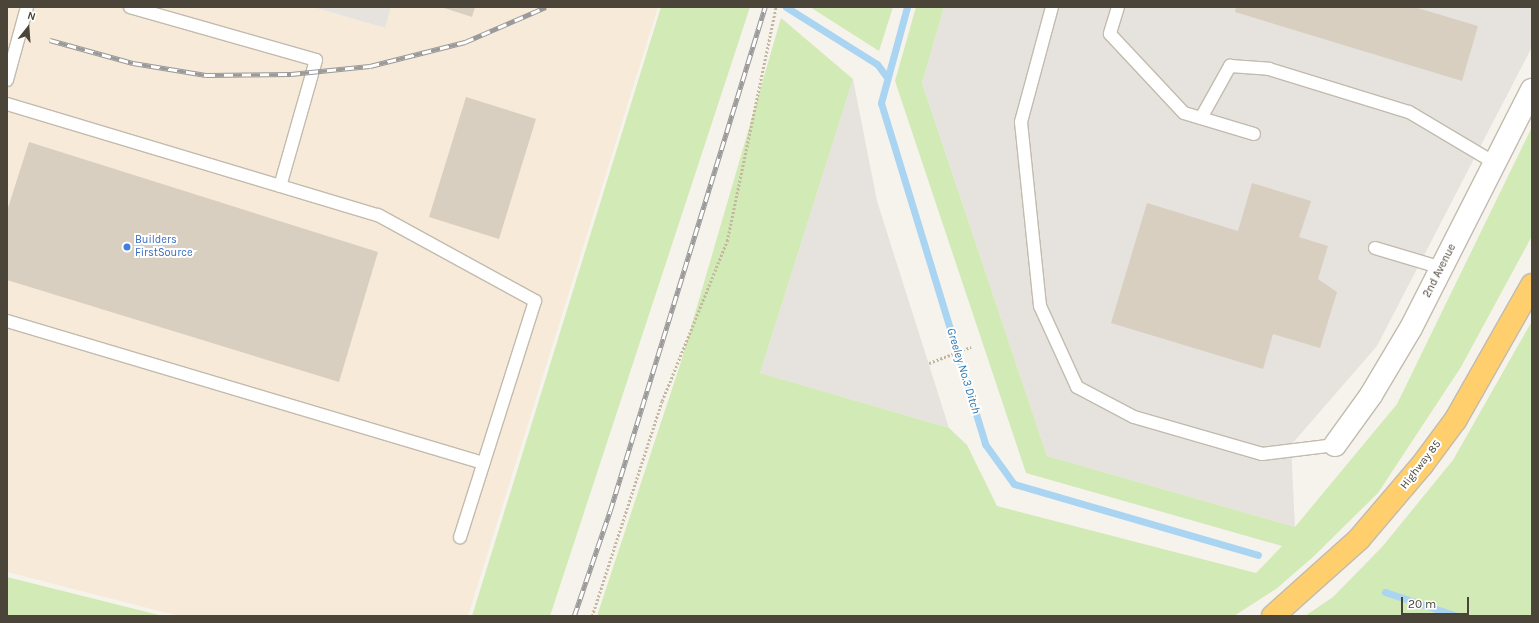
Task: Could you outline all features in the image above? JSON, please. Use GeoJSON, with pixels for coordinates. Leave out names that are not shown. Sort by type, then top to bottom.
{"type":"FeatureCollection","features":[{"type":"Feature","properties":{"kind":"highway","name":"Highway 85"},"geometry":{"type":"LineString","coordinates":[[1273,616],[1359,539],[1422,465],[1456,419],[1532,285]]}},
{"type":"Feature","properties":{"kind":"street","name":"2nd Avenue"},"geometry":{"type":"LineString","coordinates":[[1335,445],[1371,395],[1442,268],[1532,90]]}},
{"type":"Feature","properties":{"kind":"lane"},"geometry":{"type":"LineString","coordinates":[[7,80],[27,7]]}},
{"type":"Feature","properties":{"kind":"lane"},"geometry":{"type":"LineString","coordinates":[[130,7],[316,60],[280,186]]}},
{"type":"Feature","properties":{"kind":"lane"},"geometry":{"type":"LineString","coordinates":[[1052,7],[1021,122],[1040,306],[1077,387],[1134,417],[1262,454],[1335,445]]}},
{"type":"Feature","properties":{"kind":"lane"},"geometry":{"type":"LineString","coordinates":[[1118,7],[1110,34],[1184,113],[1254,134]]}},
{"type":"Feature","properties":{"kind":"lane"},"geometry":{"type":"LineString","coordinates":[[1201,118],[1230,66],[1269,69],[1409,112],[1495,163]]}},
{"type":"Feature","properties":{"kind":"lane"},"geometry":{"type":"LineString","coordinates":[[7,104],[378,215],[535,301],[460,537]]}},
{"type":"Feature","properties":{"kind":"lane"},"geometry":{"type":"LineString","coordinates":[[1375,248],[1442,268]]}},
{"type":"Feature","properties":{"kind":"lane"},"geometry":{"type":"LineString","coordinates":[[7,321],[483,463]]}},
{"type":"Feature","properties":{"kind":"path"},"geometry":{"type":"LineString","coordinates":[[592,616],[662,401],[727,241],[776,7]]}},
{"type":"Feature","properties":{"kind":"path"},"geometry":{"type":"LineString","coordinates":[[929,363],[971,347]]}},
{"type":"Feature","properties":{"kind":"shaded area"},"geometry":{"type":"Polygon","coordinates":[[[7,7],[313,7],[384,28],[391,7],[658,7],[468,616],[179,616],[7,572],[7,7]]]}},
{"type":"Feature","properties":{"kind":"shaded area"},"geometry":{"type":"Polygon","coordinates":[[[313,7],[391,7],[385,28],[313,7]]]}},
{"type":"Feature","properties":{"kind":"shaded area"},"geometry":{"type":"Polygon","coordinates":[[[944,7],[1532,7],[1532,47],[1377,346],[1291,445],[1295,527],[1047,456],[922,83],[944,7]]]}},
{"type":"Feature","properties":{"kind":"shaded area"},"geometry":{"type":"Polygon","coordinates":[[[853,79],[877,201],[949,428],[760,373],[853,79]]]}},
{"type":"Feature","properties":{"kind":"green space"},"geometry":{"type":"Polygon","coordinates":[[[661,7],[750,7],[550,616],[472,616],[661,7]]]}},
{"type":"Feature","properties":{"kind":"green space"},"geometry":{"type":"Polygon","coordinates":[[[810,7],[893,7],[879,51],[810,7]]]}},
{"type":"Feature","properties":{"kind":"green space"},"geometry":{"type":"Polygon","coordinates":[[[916,7],[944,7],[922,83],[1047,456],[1295,527],[1397,404],[1532,127],[1532,236],[1461,367],[1378,493],[1313,557],[1276,589],[1234,616],[597,616],[680,365],[781,18],[853,79],[760,373],[949,428],[967,445],[997,506],[1256,573],[1282,546],[1026,473],[895,81],[916,7]]]}},
{"type":"Feature","properties":{"kind":"green space"},"geometry":{"type":"Polygon","coordinates":[[[1532,321],[1532,616],[1305,616],[1333,597],[1382,547],[1453,460],[1532,321]]]}},
{"type":"Feature","properties":{"kind":"green space"},"geometry":{"type":"Polygon","coordinates":[[[7,577],[163,616],[7,616],[7,577]]]}},
{"type":"Feature","properties":{"kind":"building"},"geometry":{"type":"Polygon","coordinates":[[[441,7],[475,7],[472,17],[441,7]]]}},
{"type":"Feature","properties":{"kind":"building"},"geometry":{"type":"Polygon","coordinates":[[[1236,7],[1414,7],[1478,26],[1462,81],[1235,12],[1236,7]]]}},
{"type":"Feature","properties":{"kind":"building"},"geometry":{"type":"Polygon","coordinates":[[[466,97],[536,119],[499,239],[429,217],[466,97]]]}},
{"type":"Feature","properties":{"kind":"building","name":"Builders FirstSource"},"geometry":{"type":"Polygon","coordinates":[[[29,142],[378,252],[339,382],[7,280],[7,211],[29,142]]]}},
{"type":"Feature","properties":{"kind":"building"},"geometry":{"type":"Polygon","coordinates":[[[1252,183],[1311,201],[1299,237],[1328,246],[1318,279],[1337,292],[1320,348],[1273,334],[1263,369],[1111,323],[1147,203],[1238,231],[1252,183]]]}},
{"type":"Feature","properties":{"kind":"waterway"},"geometry":{"type":"LineString","coordinates":[[786,7],[877,64],[886,76]]}},
{"type":"Feature","properties":{"kind":"waterway","name":"Greeley No.3 Ditch"},"geometry":{"type":"LineString","coordinates":[[907,7],[881,103],[985,444],[1014,484],[1258,555]]}},
{"type":"Feature","properties":{"kind":"waterway","name":"Greeley No.3 Ditch"},"geometry":{"type":"LineString","coordinates":[[1385,592],[1457,616]]}},
{"type":"Feature","properties":{"kind":"railway"},"geometry":{"type":"LineString","coordinates":[[50,40],[133,63],[206,75],[291,74],[370,66],[465,42],[546,7]]}},
{"type":"Feature","properties":{"kind":"railway"},"geometry":{"type":"LineString","coordinates":[[574,616],[610,511],[765,7]]}},
{"type":"Feature","properties":{"kind":"place","name":"Builders FirstSource"},"geometry":{"type":"Point","coordinates":[127,247]}}]}
